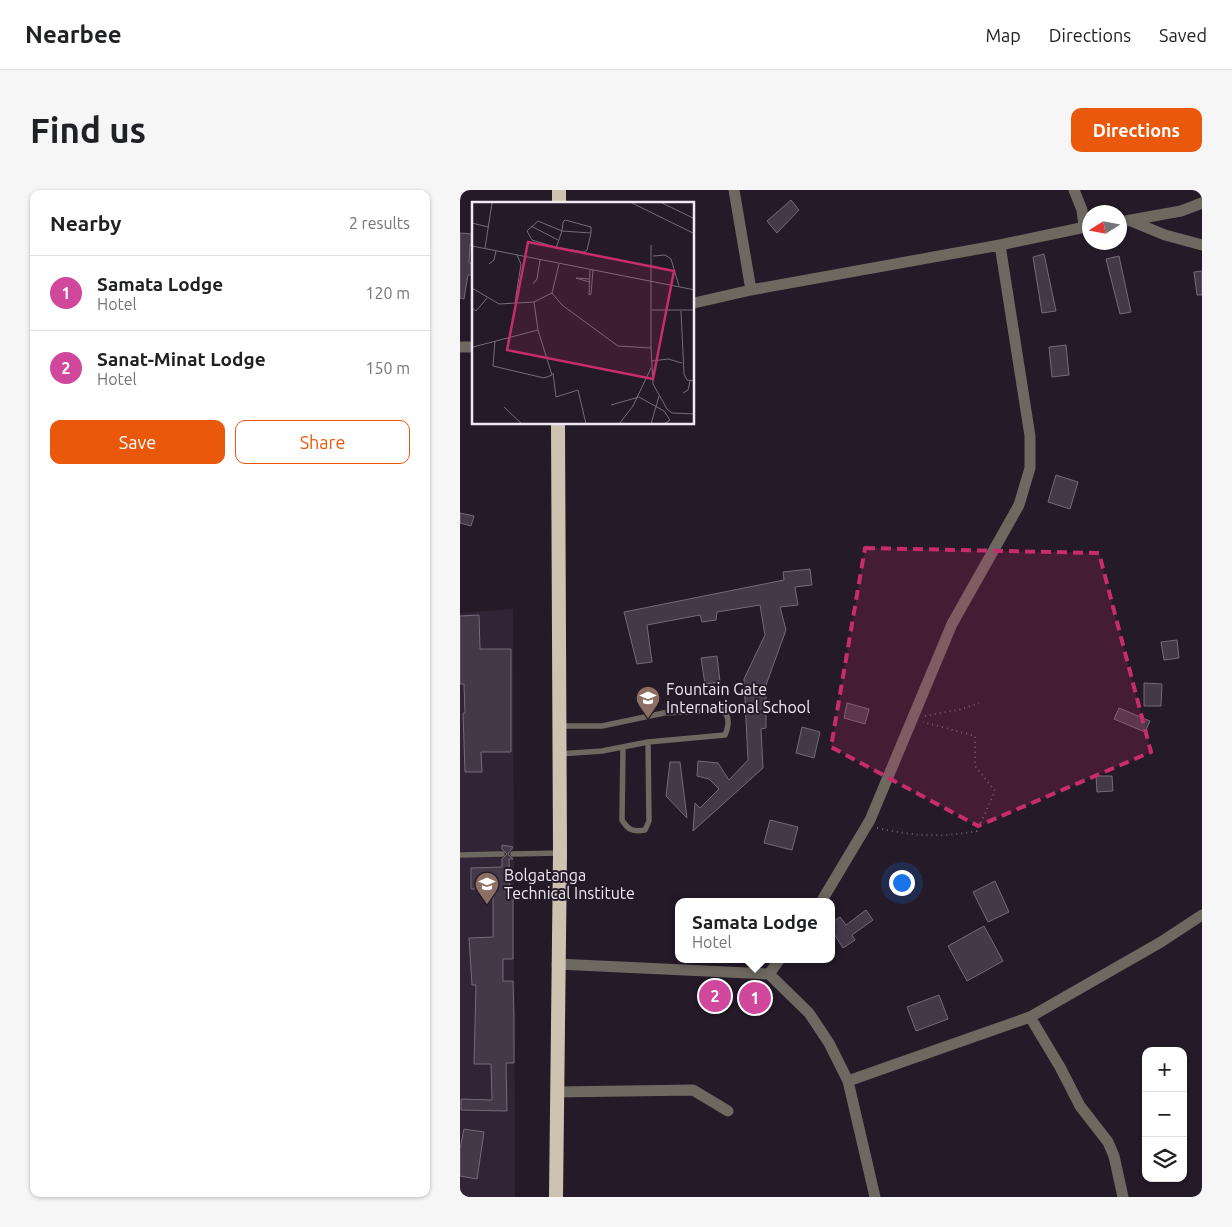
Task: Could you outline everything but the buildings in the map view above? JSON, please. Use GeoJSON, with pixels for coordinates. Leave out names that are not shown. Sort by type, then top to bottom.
{"type":"FeatureCollection","features":[{"type":"Feature","properties":{"kind":"highway"},"geometry":{"type":"LineString","coordinates":[[556,1197],[557,964],[560,853],[558,754],[558,425]]}},
{"type":"Feature","properties":{"kind":"street"},"geometry":{"type":"LineString","coordinates":[[734,190],[751,290]]}},
{"type":"Feature","properties":{"kind":"street"},"geometry":{"type":"LineString","coordinates":[[1074,190],[1082,210]]}},
{"type":"Feature","properties":{"kind":"street"},"geometry":{"type":"LineString","coordinates":[[1127,222],[1181,211],[1202,203]]}},
{"type":"Feature","properties":{"kind":"street"},"geometry":{"type":"LineString","coordinates":[[1127,223],[1166,236],[1202,245]]}},
{"type":"Feature","properties":{"kind":"street"},"geometry":{"type":"LineString","coordinates":[[695,303],[751,290],[1000,245],[1082,227]]}},
{"type":"Feature","properties":{"kind":"street"},"geometry":{"type":"LineString","coordinates":[[823,898],[870,820],[952,624],[1019,505],[1030,468],[1030,436],[1000,245]]}},
{"type":"Feature","properties":{"kind":"street"},"geometry":{"type":"LineString","coordinates":[[848,1081],[1030,1017],[1161,942],[1202,915]]}},
{"type":"Feature","properties":{"kind":"street"},"geometry":{"type":"LineString","coordinates":[[769,974],[777,963]]}},
{"type":"Feature","properties":{"kind":"street"},"geometry":{"type":"LineString","coordinates":[[557,964],[769,974],[809,1013],[829,1042],[848,1081],[875,1197]]}},
{"type":"Feature","properties":{"kind":"street"},"geometry":{"type":"LineString","coordinates":[[1030,1017],[1060,1066],[1080,1106],[1108,1142],[1114,1156],[1123,1197]]}},
{"type":"Feature","properties":{"kind":"street"},"geometry":{"type":"LineString","coordinates":[[557,1092],[693,1090],[728,1111]]}},
{"type":"Feature","properties":{"kind":"lane"},"geometry":{"type":"LineString","coordinates":[[558,726],[602,726],[664,713],[723,710],[728,716],[728,727],[725,735],[648,742],[602,751],[558,754]]}},
{"type":"Feature","properties":{"kind":"lane"},"geometry":{"type":"LineString","coordinates":[[623,747],[622,820],[626,828],[635,832],[645,830],[649,821],[648,742]]}},
{"type":"Feature","properties":{"kind":"lane"},"geometry":{"type":"LineString","coordinates":[[513,854],[560,853]]}},
{"type":"Feature","properties":{"kind":"lane"},"geometry":{"type":"LineString","coordinates":[[460,854],[502,854]]}},
{"type":"Feature","properties":{"kind":"path"},"geometry":{"type":"LineString","coordinates":[[911,719],[962,709],[979,703]]}},
{"type":"Feature","properties":{"kind":"path"},"geometry":{"type":"LineString","coordinates":[[875,828],[923,836],[946,837],[978,830],[995,791],[975,766],[975,736],[911,719]]}},
{"type":"Feature","properties":{"kind":"highlighted area"},"geometry":{"type":"Polygon","coordinates":[[[865,548],[1099,553],[1151,752],[978,826],[831,747],[865,548]]]}},
{"type":"Feature","properties":{"kind":"shaded area","name":"Bolgatanga Technical Institute"},"geometry":{"type":"Polygon","coordinates":[[[513,609],[515,1197],[460,1197],[460,613],[513,609]]]}},
{"type":"Feature","properties":{"kind":"place","name":"Fountain Gate International School"},"geometry":{"type":"Point","coordinates":[648,719]}},
{"type":"Feature","properties":{"kind":"place","name":"Bolgatanga Technical Institute"},"geometry":{"type":"Point","coordinates":[487,905]}},
{"type":"Feature","properties":{"kind":"place","name":"Sanat-Minat Lodge"},"geometry":{"type":"Point","coordinates":[715,996]}},
{"type":"Feature","properties":{"kind":"place","name":"Samata Lodge"},"geometry":{"type":"Point","coordinates":[755,998]}}]}
